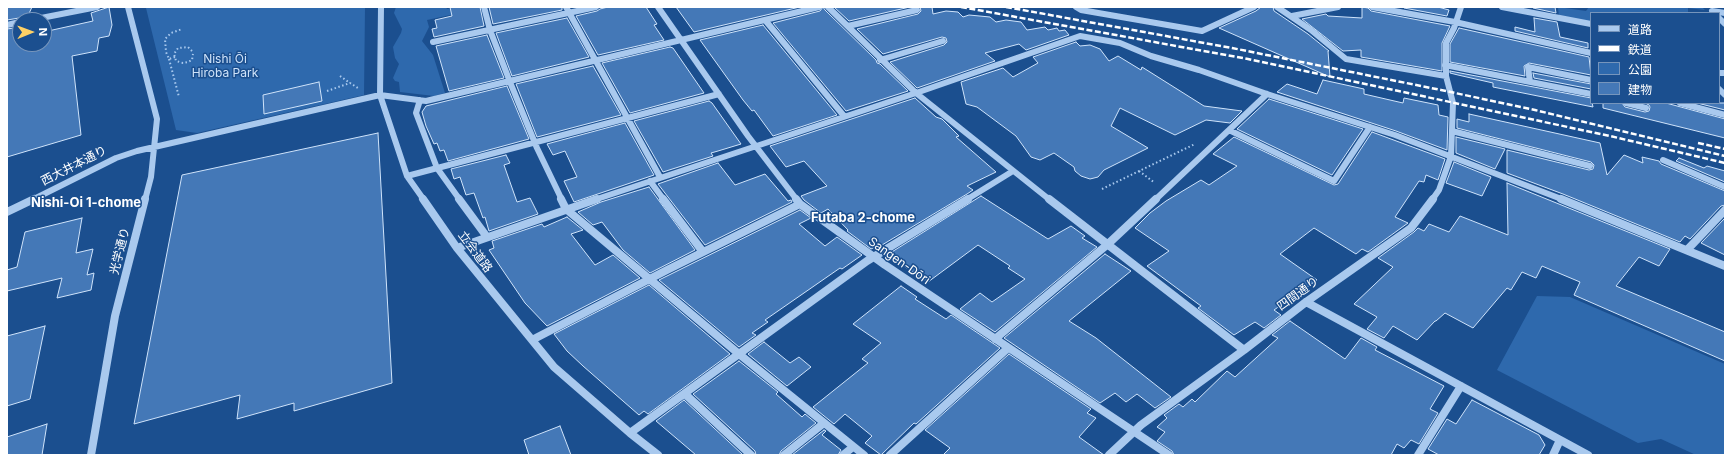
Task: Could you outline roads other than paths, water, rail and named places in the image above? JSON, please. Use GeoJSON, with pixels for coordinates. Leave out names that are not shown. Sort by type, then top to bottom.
{"type":"FeatureCollection","features":[{"type":"Feature","properties":{"kind":"street"},"geometry":{"type":"LineString","coordinates":[[52,16],[97,7]]}},
{"type":"Feature","properties":{"kind":"street","name":"光学通り"},"geometry":{"type":"LineString","coordinates":[[92,455],[115,316],[151,176],[157,119],[128,7]]}},
{"type":"Feature","properties":{"kind":"street","name":"立会道路"},"geometry":{"type":"LineString","coordinates":[[381,7],[380,95],[407,176],[458,248],[554,367],[630,433],[658,455]]}},
{"type":"Feature","properties":{"kind":"street"},"geometry":{"type":"LineString","coordinates":[[484,7],[490,30],[510,82],[535,142],[566,209],[739,354],[864,455]]}},
{"type":"Feature","properties":{"kind":"street"},"geometry":{"type":"LineString","coordinates":[[566,7],[660,177]]}},
{"type":"Feature","properties":{"kind":"street"},"geometry":{"type":"LineString","coordinates":[[434,42],[596,7]]}},
{"type":"Feature","properties":{"kind":"street","name":"Sangen-Dōri"},"geometry":{"type":"LineString","coordinates":[[658,7],[748,136],[800,204],[874,257],[1169,455]]}},
{"type":"Feature","properties":{"kind":"street"},"geometry":{"type":"LineString","coordinates":[[380,95],[426,101],[819,7]]}},
{"type":"Feature","properties":{"kind":"street"},"geometry":{"type":"LineString","coordinates":[[828,7],[880,60],[916,93],[1013,171],[1244,350]]}},
{"type":"Feature","properties":{"kind":"street"},"geometry":{"type":"LineString","coordinates":[[1076,7],[1081,10],[1202,31],[1254,7]]}},
{"type":"Feature","properties":{"kind":"street"},"geometry":{"type":"LineString","coordinates":[[1278,7],[1346,58],[1446,76]]}},
{"type":"Feature","properties":{"kind":"street"},"geometry":{"type":"LineString","coordinates":[[1292,16],[1338,7]]}},
{"type":"Feature","properties":{"kind":"street"},"geometry":{"type":"LineString","coordinates":[[1372,7],[1455,22],[1590,53]]}},
{"type":"Feature","properties":{"kind":"street","name":"四間通り"},"geometry":{"type":"LineString","coordinates":[[1109,455],[1133,431],[1244,350],[1306,302],[1411,228],[1439,190],[1451,156],[1453,99],[1446,76],[1446,43],[1454,28],[1461,7]]}},
{"type":"Feature","properties":{"kind":"street"},"geometry":{"type":"LineString","coordinates":[[1502,7],[1590,24]]}},
{"type":"Feature","properties":{"kind":"street"},"geometry":{"type":"LineString","coordinates":[[848,26],[917,10]]}},
{"type":"Feature","properties":{"kind":"street"},"geometry":{"type":"LineString","coordinates":[[765,20],[844,116]]}},
{"type":"Feature","properties":{"kind":"street"},"geometry":{"type":"LineString","coordinates":[[458,248],[566,209],[916,93],[1080,36],[1120,43],[1151,56],[1199,70],[1266,94],[1370,127],[1547,193],[1725,266]]}},
{"type":"Feature","properties":{"kind":"street"},"geometry":{"type":"LineString","coordinates":[[880,60],[942,41]]}},
{"type":"Feature","properties":{"kind":"street"},"geometry":{"type":"LineString","coordinates":[[1445,65],[1590,94]]}},
{"type":"Feature","properties":{"kind":"street"},"geometry":{"type":"LineString","coordinates":[[1530,82],[1528,67],[1590,80]]}},
{"type":"Feature","properties":{"kind":"street"},"geometry":{"type":"LineString","coordinates":[[407,176],[719,94]]}},
{"type":"Feature","properties":{"kind":"street"},"geometry":{"type":"LineString","coordinates":[[995,339],[1108,244],[1266,94]]}},
{"type":"Feature","properties":{"kind":"street","name":"西大井本通り"},"geometry":{"type":"LineString","coordinates":[[7,212],[116,158],[137,151],[380,95]]}},
{"type":"Feature","properties":{"kind":"street"},"geometry":{"type":"LineString","coordinates":[[420,100],[416,113],[437,168],[487,237]]}},
{"type":"Feature","properties":{"kind":"street"},"geometry":{"type":"LineString","coordinates":[[1630,104],[1646,108]]}},
{"type":"Feature","properties":{"kind":"street"},"geometry":{"type":"LineString","coordinates":[[1684,104],[1725,113]]}},
{"type":"Feature","properties":{"kind":"street"},"geometry":{"type":"LineString","coordinates":[[1229,130],[1334,181],[1370,127]]}},
{"type":"Feature","properties":{"kind":"street"},"geometry":{"type":"LineString","coordinates":[[1452,131],[1590,166]]}},
{"type":"Feature","properties":{"kind":"street"},"geometry":{"type":"LineString","coordinates":[[1663,160],[1725,187]]}},
{"type":"Feature","properties":{"kind":"street"},"geometry":{"type":"LineString","coordinates":[[630,433],[739,354],[797,317],[839,286],[874,257],[998,184],[1013,171]]}},
{"type":"Feature","properties":{"kind":"street"},"geometry":{"type":"LineString","coordinates":[[650,181],[703,252]]}},
{"type":"Feature","properties":{"kind":"street"},"geometry":{"type":"LineString","coordinates":[[532,340],[800,204]]}},
{"type":"Feature","properties":{"kind":"street"},"geometry":{"type":"LineString","coordinates":[[1687,250],[1725,210]]}},
{"type":"Feature","properties":{"kind":"street"},"geometry":{"type":"LineString","coordinates":[[1306,302],[1588,455]]}},
{"type":"Feature","properties":{"kind":"street"},"geometry":{"type":"LineString","coordinates":[[890,455],[1008,348]]}},
{"type":"Feature","properties":{"kind":"street"},"geometry":{"type":"LineString","coordinates":[[1418,455],[1461,386]]}},
{"type":"Feature","properties":{"kind":"street"},"geometry":{"type":"LineString","coordinates":[[685,394],[751,455]]}},
{"type":"Feature","properties":{"kind":"street"},"geometry":{"type":"LineString","coordinates":[[784,455],[824,423]]}},
{"type":"Feature","properties":{"kind":"street"},"geometry":{"type":"LineString","coordinates":[[1553,455],[1560,440]]}},
{"type":"Feature","properties":{"kind":"street"},"geometry":{"type":"LineString","coordinates":[[843,455],[853,447]]}},
{"type":"Feature","properties":{"kind":"railway"},"geometry":{"type":"LineString","coordinates":[[961,7],[1248,59],[1610,136],[1725,163]]}},
{"type":"Feature","properties":{"kind":"railway"},"geometry":{"type":"LineString","coordinates":[[1006,7],[1232,48],[1441,90],[1535,110],[1725,156]]}},
{"type":"Feature","properties":{"kind":"railway"},"geometry":{"type":"LineString","coordinates":[[1698,143],[1725,149]]}},
{"type":"Feature","properties":{"kind":"district","name":"Nishi-Oi 1-chome"},"geometry":{"type":"Point","coordinates":[86,203]}},
{"type":"Feature","properties":{"kind":"district","name":"Futaba 2-chome"},"geometry":{"type":"Point","coordinates":[863,218]}},
{"type":"Feature","properties":{"kind":"park label","name":"Nishi Ōi Hiroba Park"},"geometry":{"type":"Point","coordinates":[225,66]}}]}
